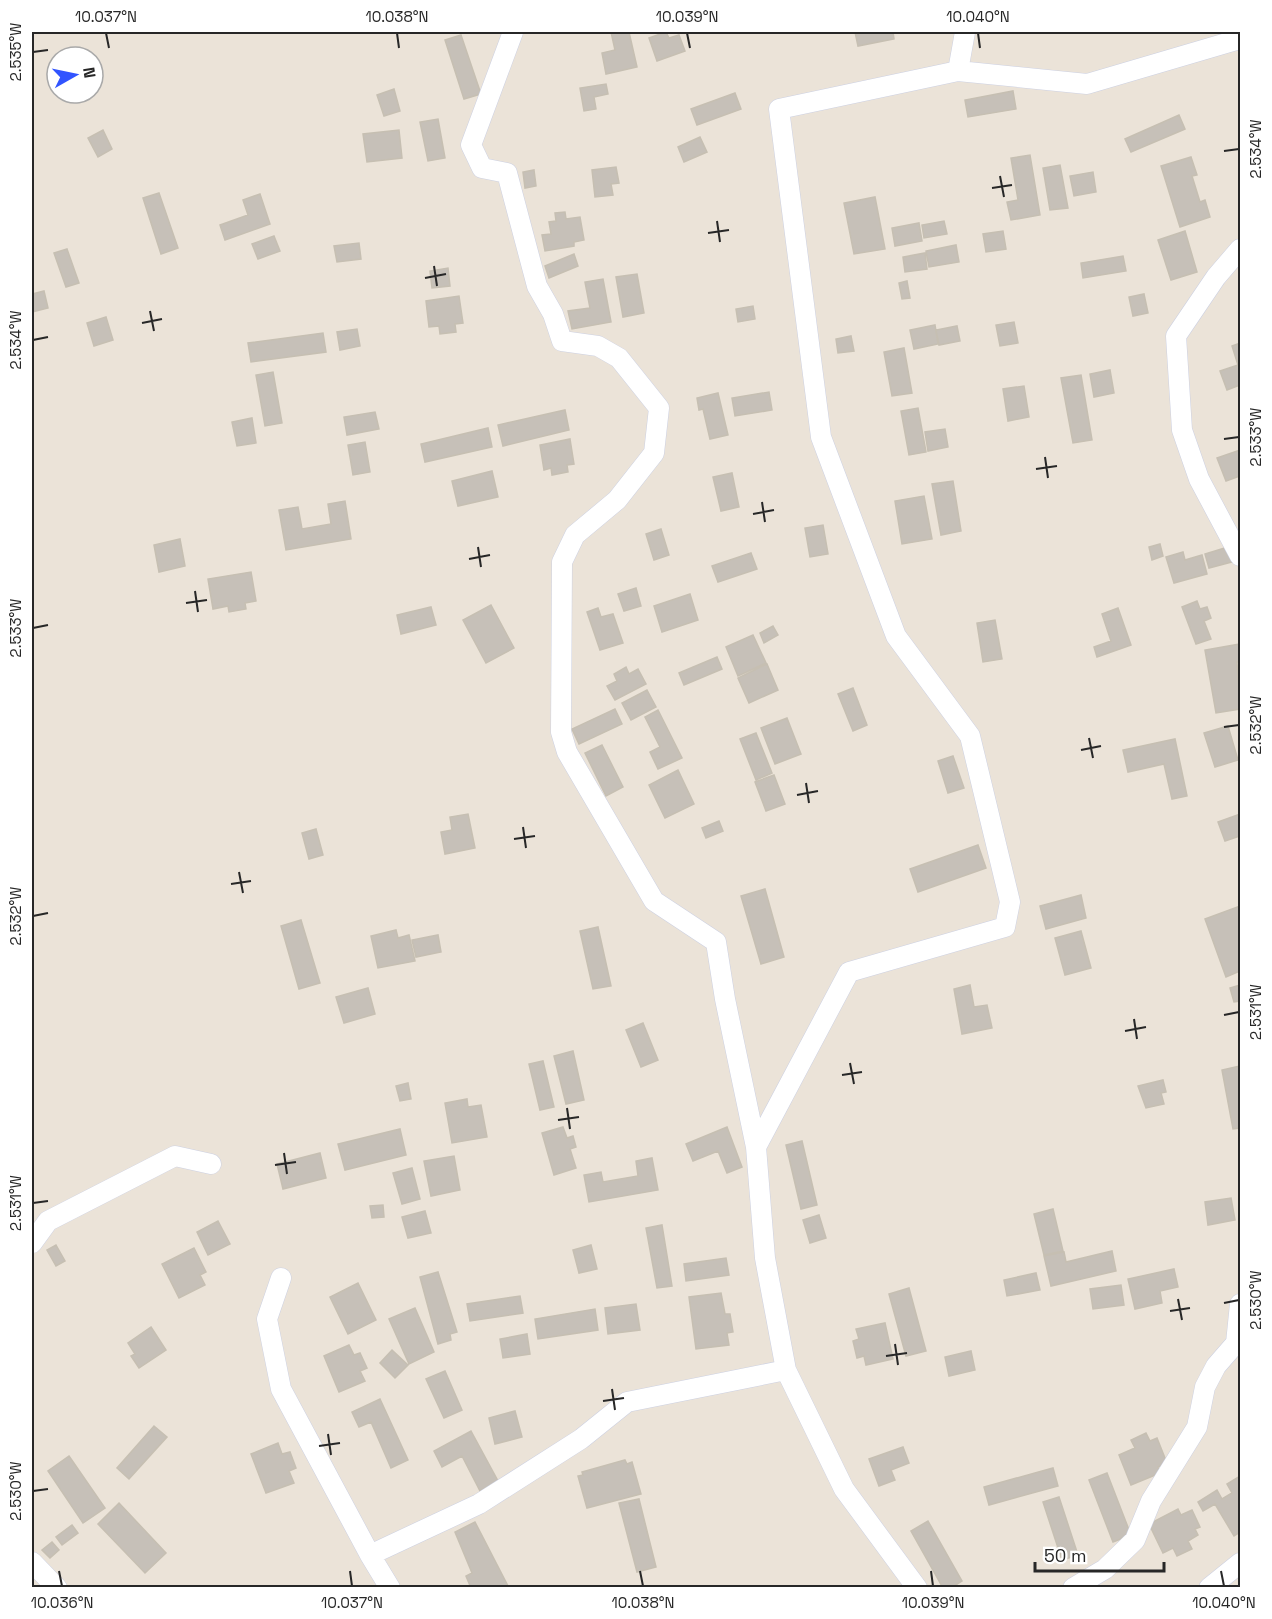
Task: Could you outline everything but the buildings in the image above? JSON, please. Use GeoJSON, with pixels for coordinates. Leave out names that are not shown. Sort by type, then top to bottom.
{"type":"FeatureCollection","features":[{"type":"Feature","properties":{"kind":"street"},"geometry":{"type":"LineString","coordinates":[[513,32],[471,145],[482,168],[507,173],[537,286],[553,314],[562,341],[598,346],[619,358],[659,408],[654,453],[617,500],[575,535],[562,562],[561,732],[567,752],[654,901],[716,942],[725,999],[756,1147],[765,1258],[786,1370],[844,1488],[917,1587]]}},
{"type":"Feature","properties":{"kind":"street"},"geometry":{"type":"LineString","coordinates":[[958,71],[965,32]]}},
{"type":"Feature","properties":{"kind":"street"},"geometry":{"type":"LineString","coordinates":[[756,1147],[849,972],[1005,927],[1010,902],[970,736],[896,636],[821,437],[779,109],[958,71],[1087,84],[1240,39]]}},
{"type":"Feature","properties":{"kind":"street"},"geometry":{"type":"LineString","coordinates":[[1240,249],[1216,277],[1176,336],[1182,430],[1199,479],[1240,556]]}},
{"type":"Feature","properties":{"kind":"street"},"geometry":{"type":"LineString","coordinates":[[32,1243],[48,1221],[175,1156],[212,1164]]}},
{"type":"Feature","properties":{"kind":"street"},"geometry":{"type":"LineString","coordinates":[[281,1278],[267,1319],[281,1389],[370,1555],[390,1587]]}},
{"type":"Feature","properties":{"kind":"street"},"geometry":{"type":"LineString","coordinates":[[1073,1587],[1105,1569],[1135,1540],[1151,1501],[1197,1427],[1206,1387],[1216,1366],[1236,1343],[1240,1304]]}},
{"type":"Feature","properties":{"kind":"street"},"geometry":{"type":"LineString","coordinates":[[370,1555],[479,1504],[580,1439],[627,1402],[786,1370]]}},
{"type":"Feature","properties":{"kind":"street"},"geometry":{"type":"LineString","coordinates":[[32,1562],[57,1587]]}},
{"type":"Feature","properties":{"kind":"street"},"geometry":{"type":"LineString","coordinates":[[1209,1587],[1240,1563]]}}]}
